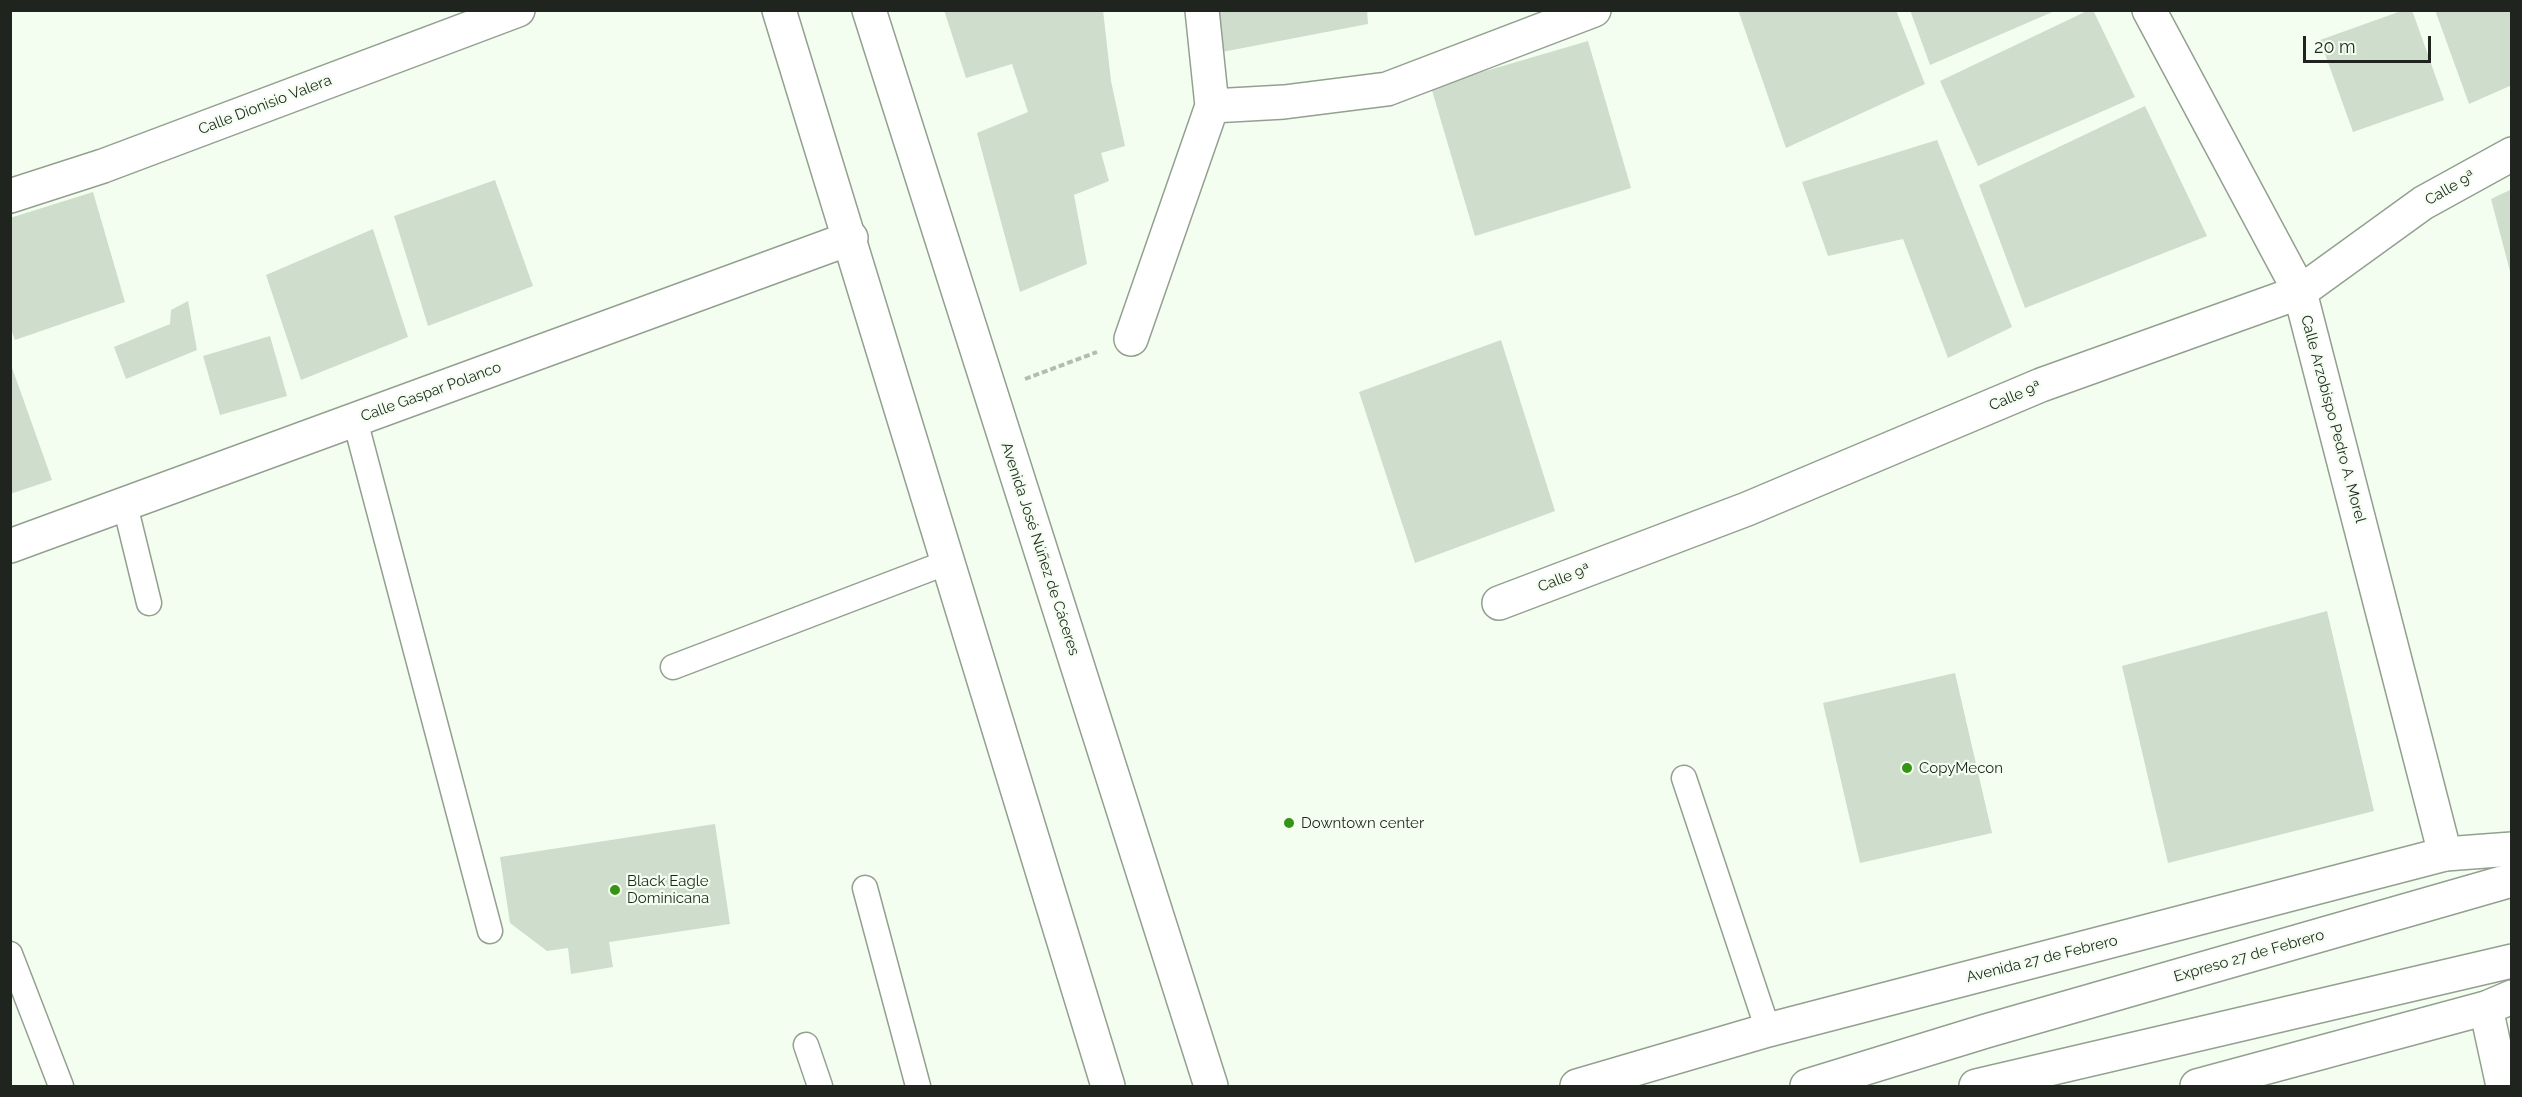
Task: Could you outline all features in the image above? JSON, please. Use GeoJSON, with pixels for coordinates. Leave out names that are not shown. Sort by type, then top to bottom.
{"type":"FeatureCollection","features":[{"type":"Feature","properties":{"kind":"main road","name":"Calle Dionisio Valera"},"geometry":{"type":"LineString","coordinates":[[10,196],[114,162],[518,10]]}},
{"type":"Feature","properties":{"kind":"main road"},"geometry":{"type":"LineString","coordinates":[[779,10],[1108,1086]]}},
{"type":"Feature","properties":{"kind":"main road","name":"Avenida José Núñez de Cáceres"},"geometry":{"type":"LineString","coordinates":[[869,10],[1211,1086]]}},
{"type":"Feature","properties":{"kind":"main road"},"geometry":{"type":"LineString","coordinates":[[1131,339],[1212,106],[1203,10]]}},
{"type":"Feature","properties":{"kind":"main road","name":"Calle Arzobispo Pedro A. Morel"},"geometry":{"type":"LineString","coordinates":[[2149,10],[2300,292],[2445,854]]}},
{"type":"Feature","properties":{"kind":"main road"},"geometry":{"type":"LineString","coordinates":[[1212,106],[1284,102],[1387,89],[1575,14]]}},
{"type":"Feature","properties":{"kind":"main road","name":"Calle 9ª"},"geometry":{"type":"LineString","coordinates":[[1498,603],[1747,509],[2042,385],[2300,292],[2423,203],[2511,154]]}},
{"type":"Feature","properties":{"kind":"main road","name":"Calle Gaspar Polanco"},"geometry":{"type":"LineString","coordinates":[[10,546],[850,238]]}},
{"type":"Feature","properties":{"kind":"main road","name":"Avenida 27 de Febrero"},"geometry":{"type":"LineString","coordinates":[[1577,1086],[1768,1030],[2445,854],[2511,849]]}},
{"type":"Feature","properties":{"kind":"main road","name":"Expreso 27 de Febrero"},"geometry":{"type":"LineString","coordinates":[[1807,1086],[1986,1031],[2511,880]]}},
{"type":"Feature","properties":{"kind":"main road"},"geometry":{"type":"LineString","coordinates":[[1990,1082],[2511,961]]}},
{"type":"Feature","properties":{"kind":"main road"},"geometry":{"type":"LineString","coordinates":[[2197,1086],[2499,1003],[2503,1086]]}},
{"type":"Feature","properties":{"kind":"lane"},"geometry":{"type":"LineString","coordinates":[[355,420],[490,931]]}},
{"type":"Feature","properties":{"kind":"lane"},"geometry":{"type":"LineString","coordinates":[[125,505],[149,603]]}},
{"type":"Feature","properties":{"kind":"lane"},"geometry":{"type":"LineString","coordinates":[[673,667],[948,562]]}},
{"type":"Feature","properties":{"kind":"lane"},"geometry":{"type":"LineString","coordinates":[[1683,778],[1768,1030]]}},
{"type":"Feature","properties":{"kind":"lane"},"geometry":{"type":"LineString","coordinates":[[865,888],[918,1086]]}},
{"type":"Feature","properties":{"kind":"lane"},"geometry":{"type":"LineString","coordinates":[[10,954],[61,1086]]}},
{"type":"Feature","properties":{"kind":"lane"},"geometry":{"type":"LineString","coordinates":[[806,1045],[820,1086]]}},
{"type":"Feature","properties":{"kind":"path"},"geometry":{"type":"LineString","coordinates":[[990,392],[1131,339]]}},
{"type":"Feature","properties":{"kind":"building"},"geometry":{"type":"Polygon","coordinates":[[[944,10],[1103,10],[1111,81],[1125,146],[1101,153],[1109,181],[1074,195],[1087,264],[1020,292],[977,133],[1028,112],[1012,64],[966,78],[944,10]]]}},
{"type":"Feature","properties":{"kind":"building"},"geometry":{"type":"Polygon","coordinates":[[[1218,10],[1367,10],[1368,24],[1222,52],[1218,10]]]}},
{"type":"Feature","properties":{"kind":"building"},"geometry":{"type":"Polygon","coordinates":[[[1738,10],[1896,10],[1925,84],[1786,148],[1738,10]]]}},
{"type":"Feature","properties":{"kind":"building"},"geometry":{"type":"Polygon","coordinates":[[[1910,10],[2057,10],[1930,65],[1910,10]]]}},
{"type":"Feature","properties":{"kind":"building"},"geometry":{"type":"Polygon","coordinates":[[[2093,10],[2135,97],[1978,166],[1940,81],[2093,10]]]}},
{"type":"Feature","properties":{"kind":"building"},"geometry":{"type":"Polygon","coordinates":[[[2404,10],[2412,10],[2444,100],[2353,132],[2320,40],[2404,10]]]}},
{"type":"Feature","properties":{"kind":"building"},"geometry":{"type":"Polygon","coordinates":[[[2435,10],[2512,10],[2512,85],[2469,104],[2435,10]]]}},
{"type":"Feature","properties":{"kind":"building"},"geometry":{"type":"Polygon","coordinates":[[[1588,41],[1631,188],[1475,236],[1431,87],[1588,41]]]}},
{"type":"Feature","properties":{"kind":"building"},"geometry":{"type":"Polygon","coordinates":[[[2145,106],[2207,236],[2025,308],[1979,185],[2145,106]]]}},
{"type":"Feature","properties":{"kind":"building"},"geometry":{"type":"Polygon","coordinates":[[[1937,140],[2012,327],[1948,358],[1903,239],[1828,256],[1802,182],[1937,140]]]}},
{"type":"Feature","properties":{"kind":"building"},"geometry":{"type":"Polygon","coordinates":[[[495,180],[533,286],[428,326],[394,216],[495,180]]]}},
{"type":"Feature","properties":{"kind":"building"},"geometry":{"type":"Polygon","coordinates":[[[2512,189],[2512,275],[2511,275],[2491,199],[2512,189]]]}},
{"type":"Feature","properties":{"kind":"building"},"geometry":{"type":"Polygon","coordinates":[[[93,192],[125,302],[15,340],[10,327],[10,218],[93,192]]]}},
{"type":"Feature","properties":{"kind":"building"},"geometry":{"type":"Polygon","coordinates":[[[373,229],[408,337],[301,380],[266,275],[373,229]]]}},
{"type":"Feature","properties":{"kind":"building"},"geometry":{"type":"Polygon","coordinates":[[[188,301],[197,350],[126,379],[114,347],[170,324],[171,310],[188,301]]]}},
{"type":"Feature","properties":{"kind":"building"},"geometry":{"type":"Polygon","coordinates":[[[270,336],[287,396],[220,415],[203,356],[270,336]]]}},
{"type":"Feature","properties":{"kind":"building"},"geometry":{"type":"Polygon","coordinates":[[[1501,340],[1555,511],[1415,563],[1359,392],[1501,340]]]}},
{"type":"Feature","properties":{"kind":"building"},"geometry":{"type":"Polygon","coordinates":[[[10,362],[52,480],[10,494],[10,362]]]}},
{"type":"Feature","properties":{"kind":"building"},"geometry":{"type":"Polygon","coordinates":[[[2327,611],[2374,811],[2168,863],[2122,666],[2327,611]]]}},
{"type":"Feature","properties":{"kind":"building","name":"CopyMecon"},"geometry":{"type":"Polygon","coordinates":[[[1955,673],[1992,833],[1860,863],[1823,703],[1955,673]]]}},
{"type":"Feature","properties":{"kind":"building","name":"Black Eagle Dominicana"},"geometry":{"type":"Polygon","coordinates":[[[715,824],[730,924],[609,942],[613,967],[571,974],[568,948],[547,951],[510,923],[500,857],[715,824]]]}},
{"type":"Feature","properties":{"kind":"place","name":"CopyMecon"},"geometry":{"type":"Point","coordinates":[1907,768]}},
{"type":"Feature","properties":{"kind":"place","name":"Downtown center"},"geometry":{"type":"Point","coordinates":[1289,823]}},
{"type":"Feature","properties":{"kind":"place","name":"Black Eagle Dominicana"},"geometry":{"type":"Point","coordinates":[615,890]}}]}
